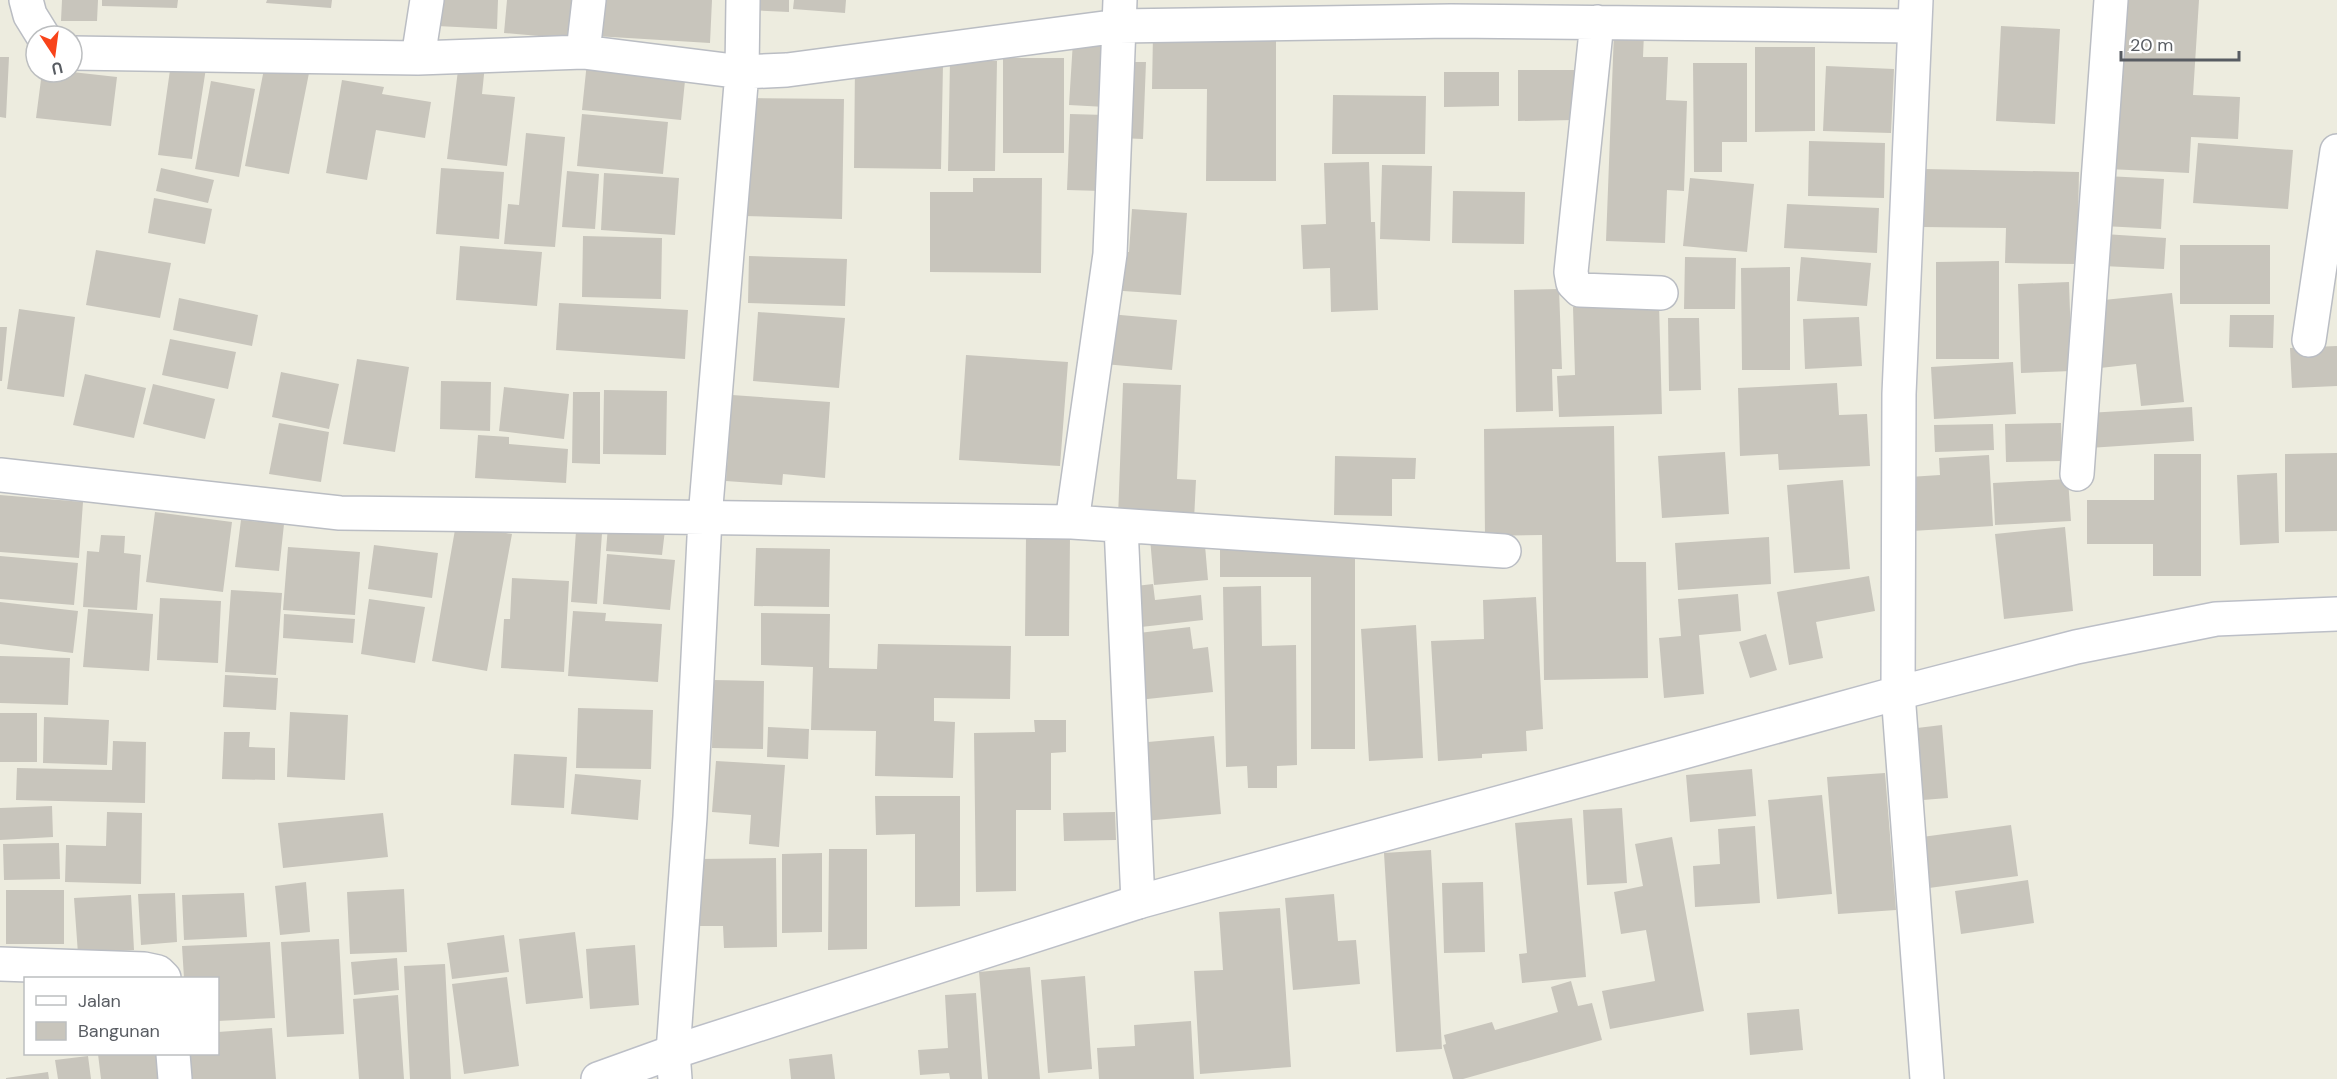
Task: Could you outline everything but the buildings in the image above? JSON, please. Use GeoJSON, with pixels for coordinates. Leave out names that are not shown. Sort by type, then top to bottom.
{"type":"FeatureCollection","features":[{"type":"Feature","properties":{"kind":"street"},"geometry":{"type":"LineString","coordinates":[[26,0],[30,15],[36,24]]}},
{"type":"Feature","properties":{"kind":"street"},"geometry":{"type":"LineString","coordinates":[[418,58],[427,0]]}},
{"type":"Feature","properties":{"kind":"street"},"geometry":{"type":"LineString","coordinates":[[583,52],[589,0]]}},
{"type":"Feature","properties":{"kind":"street"},"geometry":{"type":"LineString","coordinates":[[674,1065],[690,817],[705,518],[742,72],[743,0]]}},
{"type":"Feature","properties":{"kind":"street"},"geometry":{"type":"LineString","coordinates":[[2077,474],[2111,0]]}},
{"type":"Feature","properties":{"kind":"street"},"geometry":{"type":"LineString","coordinates":[[84,53],[418,58],[583,52],[742,72],[787,70],[1120,13],[1451,10],[1597,22],[1915,13],[1899,394],[1898,693],[1927,1079]]}},
{"type":"Feature","properties":{"kind":"street"},"geometry":{"type":"LineString","coordinates":[[1072,522],[1110,254],[1120,13]]}},
{"type":"Feature","properties":{"kind":"street"},"geometry":{"type":"LineString","coordinates":[[1597,22],[1571,272],[1574,283],[1580,290],[1661,292]]}},
{"type":"Feature","properties":{"kind":"street"},"geometry":{"type":"LineString","coordinates":[[2309,340],[2337,151]]}},
{"type":"Feature","properties":{"kind":"street"},"geometry":{"type":"LineString","coordinates":[[0,475],[340,513],[1072,522],[1504,551]]}},
{"type":"Feature","properties":{"kind":"street"},"geometry":{"type":"LineString","coordinates":[[1121,526],[1138,902]]}},
{"type":"Feature","properties":{"kind":"street"},"geometry":{"type":"LineString","coordinates":[[598,1079],[674,1065],[1138,902],[1898,693],[2076,647],[2216,618],[2337,614]]}},
{"type":"Feature","properties":{"kind":"street"},"geometry":{"type":"LineString","coordinates":[[0,964],[144,969],[158,972],[163,977]]}},
{"type":"Feature","properties":{"kind":"street"},"geometry":{"type":"LineString","coordinates":[[173,1055],[175,1079]]}}]}
